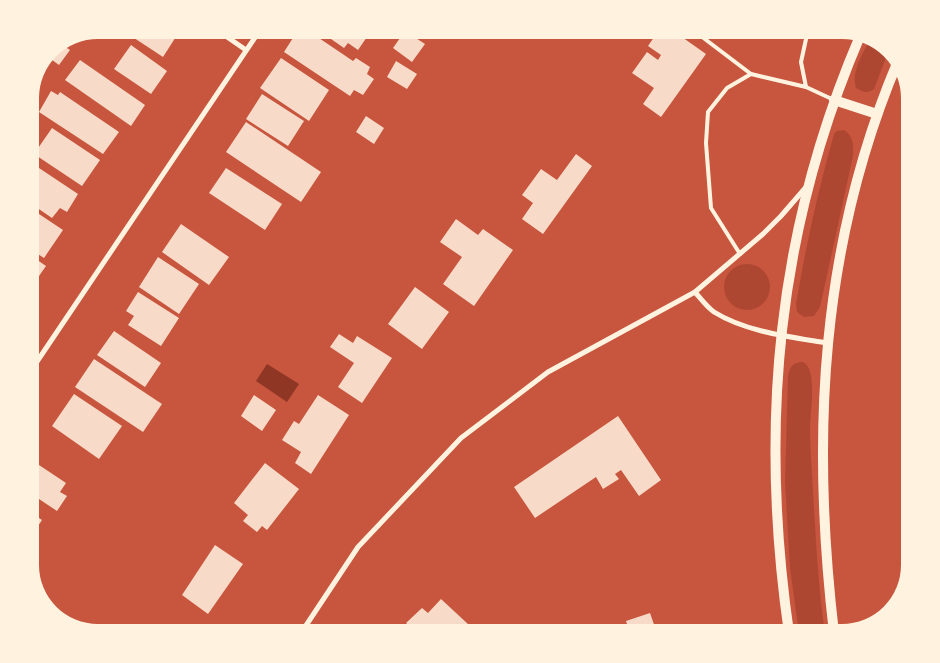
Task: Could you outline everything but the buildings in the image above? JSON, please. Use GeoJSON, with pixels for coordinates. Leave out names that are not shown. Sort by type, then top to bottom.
{"type":"FeatureCollection","features":[{"type":"Feature","properties":{"kind":"main road"},"geometry":{"type":"LineString","coordinates":[[788,624],[781,570],[775,488],[775,408],[781,336],[788,279],[808,184],[834,100],[858,41]]}},
{"type":"Feature","properties":{"kind":"main road"},"geometry":{"type":"LineString","coordinates":[[833,624],[826,558],[822,470],[827,343],[835,284],[858,174],[877,114],[894,70]]}},
{"type":"Feature","properties":{"kind":"main road"},"geometry":{"type":"LineString","coordinates":[[834,100],[877,114]]}},
{"type":"Feature","properties":{"kind":"street"},"geometry":{"type":"LineString","coordinates":[[230,39],[246,50]]}},
{"type":"Feature","properties":{"kind":"street"},"geometry":{"type":"LineString","coordinates":[[39,359],[254,39]]}},
{"type":"Feature","properties":{"kind":"street"},"geometry":{"type":"LineString","coordinates":[[307,624],[358,546],[461,438],[548,372],[695,292],[781,216],[808,184]]}},
{"type":"Feature","properties":{"kind":"street"},"geometry":{"type":"LineString","coordinates":[[695,292],[715,312],[755,328],[781,336],[827,343]]}},
{"type":"Feature","properties":{"kind":"lane"},"geometry":{"type":"LineString","coordinates":[[705,39],[751,74],[806,86],[834,100]]}},
{"type":"Feature","properties":{"kind":"lane"},"geometry":{"type":"LineString","coordinates":[[806,39],[801,62],[806,86]]}},
{"type":"Feature","properties":{"kind":"lane"},"geometry":{"type":"LineString","coordinates":[[740,254],[711,208],[706,143],[708,112],[727,88],[751,74]]}},
{"type":"Feature","properties":{"kind":"shaded area"},"geometry":{"type":"Polygon","coordinates":[[[867,44],[886,58],[874,89],[870,92],[860,91],[856,88],[855,75],[858,63],[867,44]]]}},
{"type":"Feature","properties":{"kind":"shaded area"},"geometry":{"type":"Polygon","coordinates":[[[844,130],[852,141],[853,156],[820,307],[814,316],[804,317],[797,312],[796,304],[808,239],[834,134],[837,131],[844,130]]]}},
{"type":"Feature","properties":{"kind":"shaded area"},"geometry":{"type":"Polygon","coordinates":[[[752,264],[756,265],[766,274],[769,278],[769,296],[760,306],[752,310],[742,310],[734,306],[725,296],[724,282],[728,274],[738,265],[752,264]]]}},
{"type":"Feature","properties":{"kind":"shaded area"},"geometry":{"type":"Polygon","coordinates":[[[803,362],[808,366],[812,382],[811,452],[824,624],[798,624],[790,568],[785,482],[788,377],[789,370],[797,363],[803,362]]]}},
{"type":"Feature","properties":{"kind":"shaded area"},"geometry":{"type":"Polygon","coordinates":[[[267,364],[299,384],[287,402],[256,381],[267,364]]]}}]}
